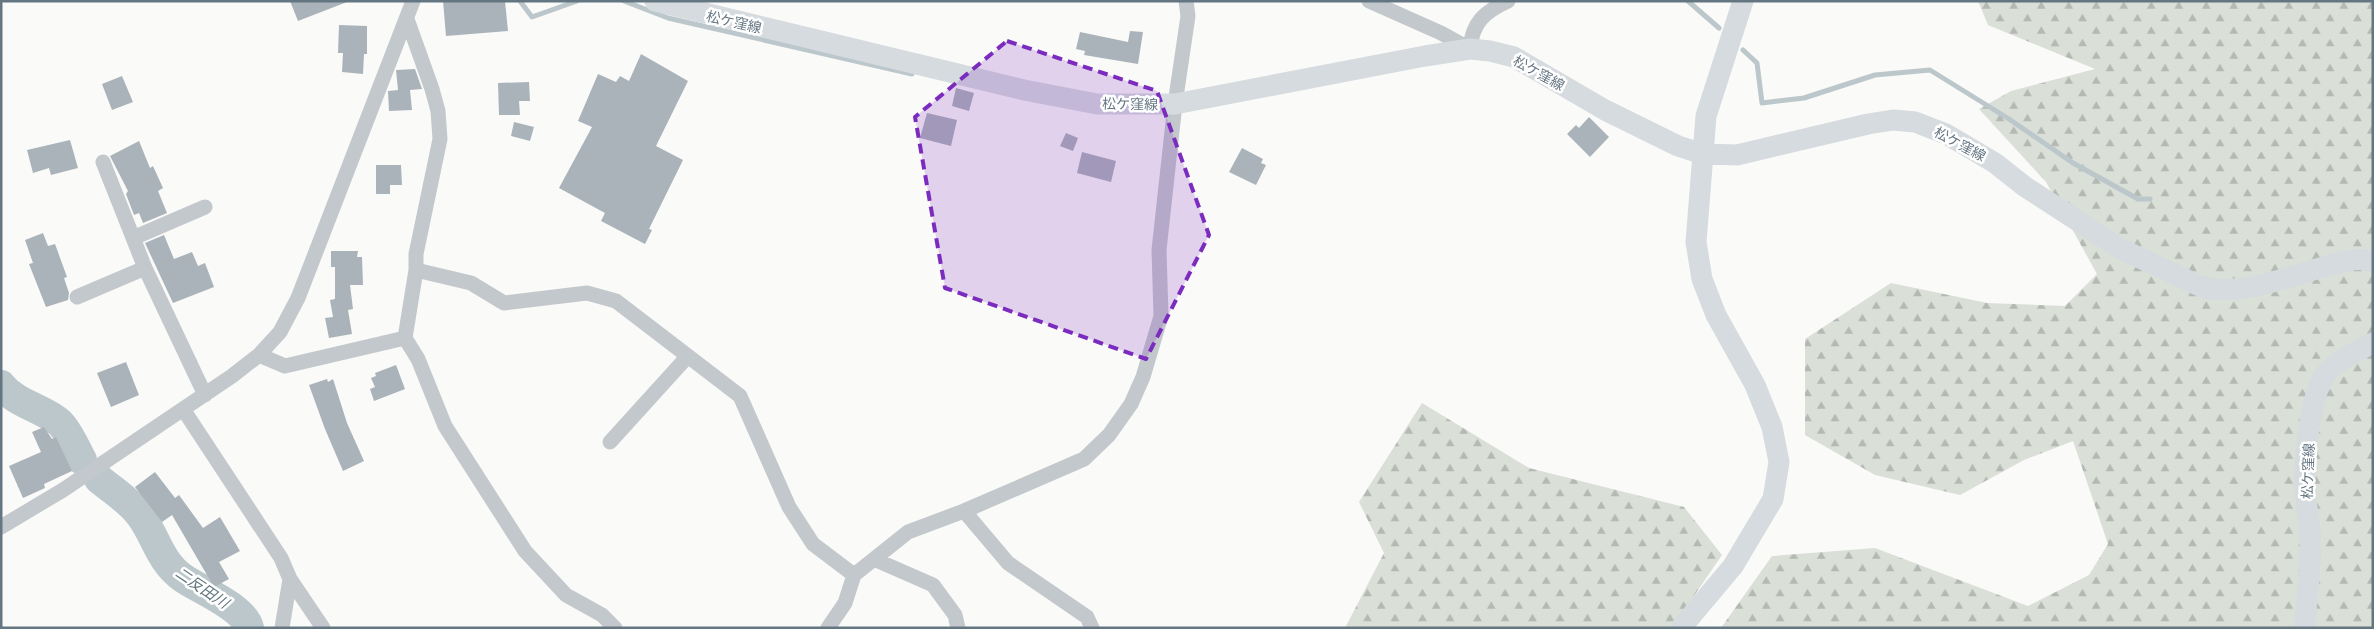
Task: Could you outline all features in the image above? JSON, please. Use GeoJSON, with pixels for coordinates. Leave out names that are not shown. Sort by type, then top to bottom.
{"type":"FeatureCollection","features":[{"type":"Feature","properties":{"kind":"street"},"geometry":{"type":"LineString","coordinates":[[1,527],[63,490],[205,395],[259,355],[280,332],[298,298],[412,1]]}},
{"type":"Feature","properties":{"kind":"street","name":"松ケ窪線"},"geometry":{"type":"LineString","coordinates":[[655,1],[1024,90],[1096,104],[1175,104],[1425,56],[1470,49],[1490,51],[1514,57],[1605,110],[1678,146],[1703,154],[1737,155],[1868,124],[1893,120],[1915,122],[1946,134],[1995,163],[2024,186],[2121,249],[2202,288],[2214,291],[2236,289],[2351,260],[2373,262]]}},
{"type":"Feature","properties":{"kind":"street"},"geometry":{"type":"LineString","coordinates":[[828,628],[845,603],[854,575],[876,560],[908,532],[964,511],[1084,458],[1109,435],[1131,404],[1144,377],[1161,316],[1159,250],[1175,104],[1188,16],[1186,1]]}},
{"type":"Feature","properties":{"kind":"street"},"geometry":{"type":"LineString","coordinates":[[1369,1],[1470,49],[1471,34],[1482,17],[1492,9],[1508,1]]}},
{"type":"Feature","properties":{"kind":"street"},"geometry":{"type":"LineString","coordinates":[[1681,628],[1733,566],[1773,499],[1778,462],[1772,427],[1755,385],[1716,315],[1702,279],[1696,242],[1706,116],[1742,1]]}},
{"type":"Feature","properties":{"kind":"street"},"geometry":{"type":"LineString","coordinates":[[407,18],[438,111],[440,140],[416,254],[416,270],[405,338],[418,359],[445,426],[525,551],[566,595],[602,615],[615,628]]}},
{"type":"Feature","properties":{"kind":"street"},"geometry":{"type":"LineString","coordinates":[[103,162],[145,268],[205,395]]}},
{"type":"Feature","properties":{"kind":"street"},"geometry":{"type":"LineString","coordinates":[[133,238],[204,206]]}},
{"type":"Feature","properties":{"kind":"street"},"geometry":{"type":"LineString","coordinates":[[77,297],[145,268]]}},
{"type":"Feature","properties":{"kind":"street"},"geometry":{"type":"LineString","coordinates":[[416,270],[471,283],[504,303],[587,293],[616,301],[740,396],[789,507],[803,529],[813,544],[854,575]]}},
{"type":"Feature","properties":{"kind":"street"},"geometry":{"type":"LineString","coordinates":[[259,355],[284,366],[405,338]]}},
{"type":"Feature","properties":{"kind":"street","name":"松ケ窪線"},"geometry":{"type":"LineString","coordinates":[[2304,628],[2310,531],[2305,490],[2305,470],[2311,418],[2317,390],[2326,374],[2342,359],[2373,344]]}},
{"type":"Feature","properties":{"kind":"street"},"geometry":{"type":"LineString","coordinates":[[610,442],[688,356]]}},
{"type":"Feature","properties":{"kind":"street"},"geometry":{"type":"LineString","coordinates":[[183,410],[281,558],[290,579],[323,628]]}},
{"type":"Feature","properties":{"kind":"street"},"geometry":{"type":"LineString","coordinates":[[964,511],[1008,563],[1087,617],[1092,628]]}},
{"type":"Feature","properties":{"kind":"street"},"geometry":{"type":"LineString","coordinates":[[876,560],[933,585],[955,615],[958,628]]}},
{"type":"Feature","properties":{"kind":"street"},"geometry":{"type":"LineString","coordinates":[[282,628],[290,579]]}},
{"type":"Feature","properties":{"kind":"highlighted area"},"geometry":{"type":"Polygon","coordinates":[[[1007,41],[1157,91],[1209,235],[1146,359],[945,288],[915,117],[1007,41]]]}},
{"type":"Feature","properties":{"kind":"green space"},"geometry":{"type":"Polygon","coordinates":[[[1978,1],[2373,1],[2373,628],[1721,628],[1772,556],[1875,548],[2028,606],[2089,575],[2108,544],[2073,441],[2024,460],[1960,495],[1875,475],[1805,435],[1805,339],[1891,283],[1987,303],[2065,306],[2097,274],[2046,182],[1979,109],[2011,91],[2095,69],[1988,25],[1978,1]]]}},
{"type":"Feature","properties":{"kind":"green space"},"geometry":{"type":"Polygon","coordinates":[[[1422,403],[1529,468],[1684,507],[1722,555],[1672,628],[1345,628],[1384,553],[1359,502],[1422,403]]]}},
{"type":"Feature","properties":{"kind":"building"},"geometry":{"type":"Polygon","coordinates":[[[290,1],[347,1],[347,2],[298,21],[290,1]]]}},
{"type":"Feature","properties":{"kind":"building"},"geometry":{"type":"Polygon","coordinates":[[[443,1],[505,1],[508,31],[446,36],[443,1]]]}},
{"type":"Feature","properties":{"kind":"building"},"geometry":{"type":"Polygon","coordinates":[[[339,25],[367,26],[367,54],[364,54],[363,74],[342,72],[343,53],[338,53],[339,25]]]}},
{"type":"Feature","properties":{"kind":"building"},"geometry":{"type":"Polygon","coordinates":[[[1130,31],[1143,32],[1138,64],[1084,55],[1085,51],[1076,49],[1080,32],[1128,42],[1130,31]]]}},
{"type":"Feature","properties":{"kind":"building"},"geometry":{"type":"Polygon","coordinates":[[[641,54],[688,81],[656,146],[683,160],[649,229],[652,230],[645,244],[601,221],[605,213],[559,188],[592,127],[578,121],[598,74],[616,82],[620,76],[629,81],[641,54]]]}},
{"type":"Feature","properties":{"kind":"building"},"geometry":{"type":"Polygon","coordinates":[[[415,69],[422,89],[410,90],[412,110],[389,111],[388,91],[398,90],[396,70],[415,69]]]}},
{"type":"Feature","properties":{"kind":"building"},"geometry":{"type":"Polygon","coordinates":[[[122,76],[133,102],[112,110],[102,84],[122,76]]]}},
{"type":"Feature","properties":{"kind":"building"},"geometry":{"type":"Polygon","coordinates":[[[529,82],[530,101],[519,101],[520,115],[499,115],[498,83],[529,82]]]}},
{"type":"Feature","properties":{"kind":"building"},"geometry":{"type":"Polygon","coordinates":[[[956,88],[974,93],[969,111],[952,106],[956,88]]]}},
{"type":"Feature","properties":{"kind":"building"},"geometry":{"type":"Polygon","coordinates":[[[927,113],[957,120],[951,146],[920,138],[927,113]]]}},
{"type":"Feature","properties":{"kind":"building"},"geometry":{"type":"Polygon","coordinates":[[[1589,117],[1609,137],[1590,157],[1567,134],[1576,125],[1579,128],[1589,117]]]}},
{"type":"Feature","properties":{"kind":"building"},"geometry":{"type":"Polygon","coordinates":[[[514,122],[534,127],[530,141],[511,136],[514,122]]]}},
{"type":"Feature","properties":{"kind":"building"},"geometry":{"type":"Polygon","coordinates":[[[1066,133],[1078,138],[1073,151],[1060,146],[1066,133]]]}},
{"type":"Feature","properties":{"kind":"building"},"geometry":{"type":"Polygon","coordinates":[[[70,140],[78,168],[51,175],[49,168],[33,173],[27,150],[70,140]]]}},
{"type":"Feature","properties":{"kind":"building"},"geometry":{"type":"Polygon","coordinates":[[[139,141],[150,168],[153,166],[163,188],[158,191],[167,213],[143,223],[139,213],[134,215],[126,194],[128,191],[110,156],[139,141]]]}},
{"type":"Feature","properties":{"kind":"building"},"geometry":{"type":"Polygon","coordinates":[[[1242,148],[1263,159],[1261,163],[1266,165],[1256,185],[1229,172],[1242,148]]]}},
{"type":"Feature","properties":{"kind":"building"},"geometry":{"type":"Polygon","coordinates":[[[1082,152],[1116,161],[1111,182],[1077,173],[1082,152]]]}},
{"type":"Feature","properties":{"kind":"building"},"geometry":{"type":"Polygon","coordinates":[[[376,165],[401,165],[402,185],[390,185],[390,194],[376,194],[376,165]]]}},
{"type":"Feature","properties":{"kind":"building"},"geometry":{"type":"Polygon","coordinates":[[[43,233],[48,246],[55,244],[67,277],[64,278],[69,293],[68,300],[46,307],[29,264],[33,263],[25,240],[43,233]]]}},
{"type":"Feature","properties":{"kind":"building"},"geometry":{"type":"Polygon","coordinates":[[[164,235],[174,259],[192,252],[198,266],[205,263],[214,287],[173,303],[145,243],[164,235]]]}},
{"type":"Feature","properties":{"kind":"building"},"geometry":{"type":"Polygon","coordinates":[[[331,251],[358,251],[357,257],[362,257],[363,285],[350,285],[353,309],[348,310],[352,334],[329,338],[325,318],[333,317],[330,300],[335,299],[335,267],[331,267],[331,251]]]}},
{"type":"Feature","properties":{"kind":"building"},"geometry":{"type":"Polygon","coordinates":[[[126,362],[139,395],[111,407],[97,373],[126,362]]]}},
{"type":"Feature","properties":{"kind":"building"},"geometry":{"type":"Polygon","coordinates":[[[396,365],[405,389],[374,401],[370,389],[375,387],[371,378],[376,376],[375,373],[396,365]]]}},
{"type":"Feature","properties":{"kind":"building"},"geometry":{"type":"Polygon","coordinates":[[[327,379],[328,382],[333,379],[347,423],[364,461],[343,471],[309,385],[327,379]]]}},
{"type":"Feature","properties":{"kind":"building"},"geometry":{"type":"Polygon","coordinates":[[[44,427],[52,439],[56,437],[72,471],[44,484],[45,488],[23,498],[9,466],[41,452],[32,432],[44,427]]]}},
{"type":"Feature","properties":{"kind":"building"},"geometry":{"type":"Polygon","coordinates":[[[155,472],[175,498],[179,495],[203,528],[220,517],[240,551],[219,562],[229,579],[214,587],[172,515],[162,522],[135,487],[155,472]]]}},
{"type":"Feature","properties":{"kind":"waterway"},"geometry":{"type":"LineString","coordinates":[[520,1],[532,17],[577,1]]}},
{"type":"Feature","properties":{"kind":"waterway"},"geometry":{"type":"LineString","coordinates":[[624,1],[668,18],[912,74]]}},
{"type":"Feature","properties":{"kind":"waterway"},"geometry":{"type":"LineString","coordinates":[[1688,1],[1719,28]]}},
{"type":"Feature","properties":{"kind":"waterway"},"geometry":{"type":"LineString","coordinates":[[1743,50],[1757,63],[1762,103],[1804,98],[1875,75],[1930,70],[2009,119],[2073,163],[2138,199],[2150,199]]}},
{"type":"Feature","properties":{"kind":"waterway","name":"二反田川"},"geometry":{"type":"LineString","coordinates":[[1,385],[7,392],[22,402],[60,423],[82,460]]}},
{"type":"Feature","properties":{"kind":"waterway","name":"二反田川"},"geometry":{"type":"LineString","coordinates":[[99,479],[136,510],[168,564],[175,571],[183,578],[230,606],[239,613],[249,628]]}}]}
